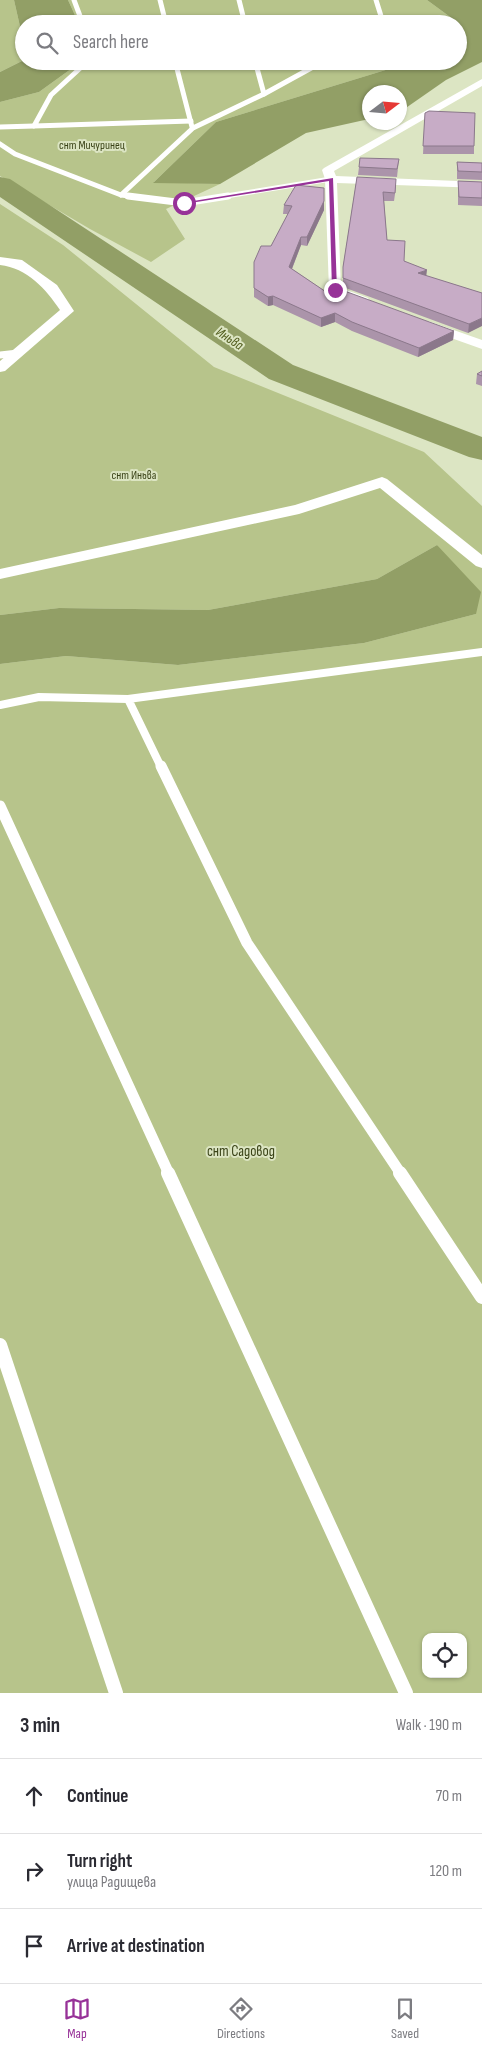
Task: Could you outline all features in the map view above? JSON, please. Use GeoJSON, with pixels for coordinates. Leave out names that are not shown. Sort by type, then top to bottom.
{"type":"FeatureCollection","features":[{"type":"Feature","properties":{"kind":"street"},"geometry":{"type":"LineString","coordinates":[[372,304],[335,290],[331,179],[328,170],[482,82]]}},
{"type":"Feature","properties":{"kind":"street"},"geometry":{"type":"LineString","coordinates":[[331,179],[482,185]]}},
{"type":"Feature","properties":{"kind":"street"},"geometry":{"type":"LineString","coordinates":[[0,261],[18,263],[52,288],[67,311],[0,368]]}},
{"type":"Feature","properties":{"kind":"street"},"geometry":{"type":"LineString","coordinates":[[418,321],[482,344]]}},
{"type":"Feature","properties":{"kind":"street"},"geometry":{"type":"LineString","coordinates":[[0,574],[299,509],[382,482],[482,563]]}},
{"type":"Feature","properties":{"kind":"lane"},"geometry":{"type":"LineString","coordinates":[[74,0],[80,15]]}},
{"type":"Feature","properties":{"kind":"lane"},"geometry":{"type":"LineString","coordinates":[[160,0],[164,15]]}},
{"type":"Feature","properties":{"kind":"lane"},"geometry":{"type":"LineString","coordinates":[[239,0],[243,15]]}},
{"type":"Feature","properties":{"kind":"lane"},"geometry":{"type":"LineString","coordinates":[[376,0],[381,15]]}},
{"type":"Feature","properties":{"kind":"lane"},"geometry":{"type":"LineString","coordinates":[[34,126],[51,95],[78,70]]}},
{"type":"Feature","properties":{"kind":"lane"},"geometry":{"type":"LineString","coordinates":[[177,70],[192,128]]}},
{"type":"Feature","properties":{"kind":"lane"},"geometry":{"type":"LineString","coordinates":[[257,70],[264,94]]}},
{"type":"Feature","properties":{"kind":"lane"},"geometry":{"type":"LineString","coordinates":[[121,196],[192,128],[264,94],[308,70]]}},
{"type":"Feature","properties":{"kind":"lane"},"geometry":{"type":"LineString","coordinates":[[0,127],[191,121]]}},
{"type":"Feature","properties":{"kind":"lane"},"geometry":{"type":"LineString","coordinates":[[0,144],[15,154],[121,196],[184,203],[331,179]]}},
{"type":"Feature","properties":{"kind":"lane"},"geometry":{"type":"LineString","coordinates":[[0,355],[18,353]]}},
{"type":"Feature","properties":{"kind":"lane"},"geometry":{"type":"LineString","coordinates":[[0,705],[40,697],[128,700],[482,652]]}},
{"type":"Feature","properties":{"kind":"lane"},"geometry":{"type":"LineString","coordinates":[[128,700],[247,943],[482,1297]]}},
{"type":"Feature","properties":{"kind":"lane"},"geometry":{"type":"LineString","coordinates":[[0,806],[406,1693]]}},
{"type":"Feature","properties":{"kind":"lane"},"geometry":{"type":"LineString","coordinates":[[0,1345],[116,1693]]}},
{"type":"Feature","properties":{"kind":"green space"},"geometry":{"type":"Polygon","coordinates":[[[0,0],[14,0],[17,15],[15,15],[15,64],[0,72],[0,0]]]}},
{"type":"Feature","properties":{"kind":"green space"},"geometry":{"type":"Polygon","coordinates":[[[68,0],[427,0],[447,15],[75,15],[68,0]]]}},
{"type":"Feature","properties":{"kind":"green space","name":"снт Мичуринец"},"geometry":{"type":"Polygon","coordinates":[[[70,70],[386,70],[216,122],[154,182],[220,184],[166,209],[185,239],[151,262],[90,229],[0,176],[0,102],[39,92],[70,70]]]}},
{"type":"Feature","properties":{"kind":"green space","name":"снт Садовод"},"geometry":{"type":"Polygon","coordinates":[[[0,204],[63,245],[214,367],[424,452],[482,506],[482,1693],[0,1693],[0,664],[66,656],[178,665],[364,643],[476,614],[437,545],[377,579],[208,610],[59,608],[0,615],[0,204]]]}},
{"type":"Feature","properties":{"kind":"shaded area"},"geometry":{"type":"Polygon","coordinates":[[[14,0],[68,0],[75,15],[17,15],[14,0]]]}},
{"type":"Feature","properties":{"kind":"shaded area"},"geometry":{"type":"Polygon","coordinates":[[[427,0],[482,0],[482,62],[467,70],[467,15],[447,15],[427,0]]]}},
{"type":"Feature","properties":{"kind":"shaded area"},"geometry":{"type":"Polygon","coordinates":[[[15,64],[15,70],[70,70],[39,92],[0,102],[0,72],[15,64]]]}},
{"type":"Feature","properties":{"kind":"shaded area"},"geometry":{"type":"Polygon","coordinates":[[[386,70],[466,70],[446,80],[407,107],[407,85],[362,85],[362,121],[306,133],[220,184],[153,183],[216,122],[386,70]]]}},
{"type":"Feature","properties":{"kind":"shaded area"},"geometry":{"type":"Polygon","coordinates":[[[437,545],[481,592],[476,614],[364,643],[178,665],[66,656],[0,664],[0,615],[59,608],[208,610],[377,579],[437,545]]]}},
{"type":"Feature","properties":{"kind":"building"},"geometry":{"type":"Polygon","coordinates":[[[429,111],[475,113],[474,146],[423,146],[425,113],[429,111]]]}},
{"type":"Feature","properties":{"kind":"building"},"geometry":{"type":"Polygon","coordinates":[[[360,158],[399,159],[397,169],[359,167],[360,158]]]}},
{"type":"Feature","properties":{"kind":"building"},"geometry":{"type":"Polygon","coordinates":[[[457,162],[482,163],[482,172],[458,171],[457,162]]]}},
{"type":"Feature","properties":{"kind":"building"},"geometry":{"type":"Polygon","coordinates":[[[357,177],[396,179],[395,193],[383,192],[387,240],[405,241],[404,261],[427,270],[418,273],[482,293],[482,318],[469,324],[343,278],[343,267],[357,177]]]}},
{"type":"Feature","properties":{"kind":"building"},"geometry":{"type":"Polygon","coordinates":[[[458,181],[482,182],[482,198],[459,197],[458,181]]]}},
{"type":"Feature","properties":{"kind":"building"},"geometry":{"type":"Polygon","coordinates":[[[296,185],[324,188],[324,201],[307,237],[301,237],[289,267],[338,300],[339,289],[454,331],[419,348],[352,322],[335,313],[321,318],[273,296],[268,297],[254,288],[254,262],[261,246],[271,246],[292,206],[284,205],[296,185]]]}},
{"type":"Feature","properties":{"kind":"waterway","name":"Иньва"},"geometry":{"type":"LineString","coordinates":[[0,185],[281,372],[482,449]]}},
{"type":"Feature","properties":{"kind":"route"},"geometry":{"type":"LineString","coordinates":[[184,203],[254,190],[331,179],[335,290]]}},
{"type":"Feature","properties":{"kind":"park label","name":"снт Иньва"},"geometry":{"type":"Point","coordinates":[134,475]}}]}
